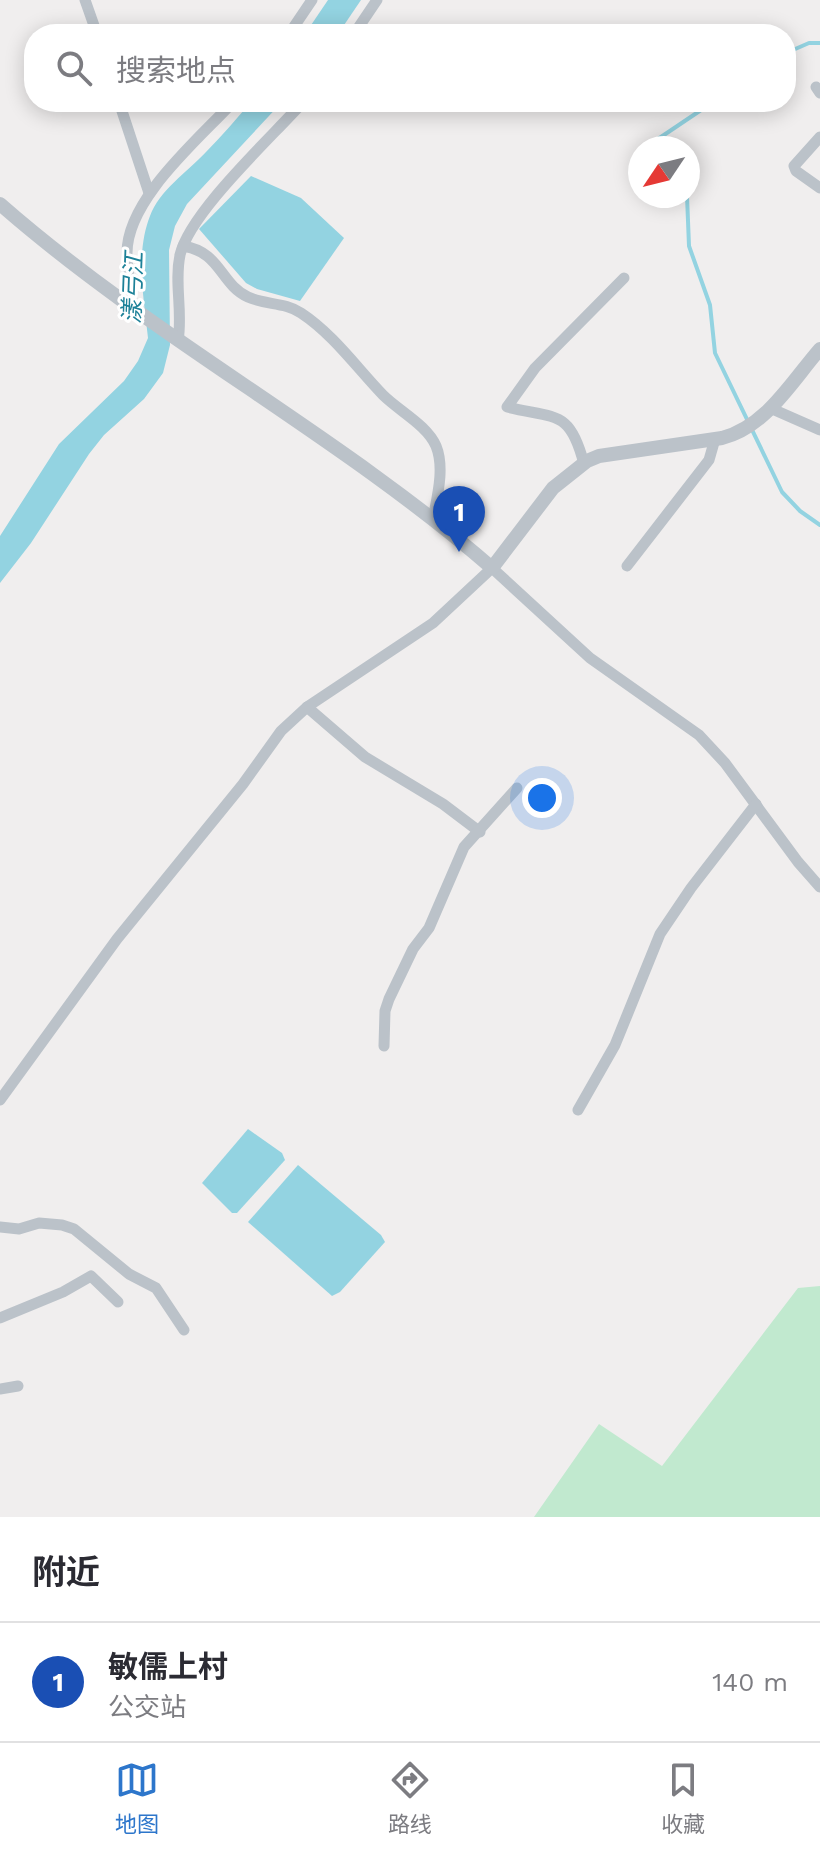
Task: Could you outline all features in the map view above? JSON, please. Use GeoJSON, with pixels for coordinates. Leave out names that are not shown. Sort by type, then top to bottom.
{"type":"FeatureCollection","features":[{"type":"Feature","properties":{"kind":"street"},"geometry":{"type":"LineString","coordinates":[[85,0],[93,24]]}},
{"type":"Feature","properties":{"kind":"street"},"geometry":{"type":"LineString","coordinates":[[296,24],[312,0]]}},
{"type":"Feature","properties":{"kind":"street"},"geometry":{"type":"LineString","coordinates":[[361,24],[377,0]]}},
{"type":"Feature","properties":{"kind":"street"},"geometry":{"type":"LineString","coordinates":[[122,112],[149,193]]}},
{"type":"Feature","properties":{"kind":"street"},"geometry":{"type":"LineString","coordinates":[[138,312],[127,252],[132,224],[149,193],[224,112]]}},
{"type":"Feature","properties":{"kind":"street"},"geometry":{"type":"LineString","coordinates":[[176,339],[181,316],[178,274],[187,233],[294,112]]}},
{"type":"Feature","properties":{"kind":"street"},"geometry":{"type":"LineString","coordinates":[[820,137],[794,166],[796,171],[820,188]]}},
{"type":"Feature","properties":{"kind":"street"},"geometry":{"type":"LineString","coordinates":[[0,204],[65,260],[433,519],[492,568],[590,658],[699,735],[725,763],[820,887]]}},
{"type":"Feature","properties":{"kind":"street"},"geometry":{"type":"LineString","coordinates":[[183,246],[200,250],[246,296],[301,312],[433,441],[440,460],[433,519]]}},
{"type":"Feature","properties":{"kind":"street"},"geometry":{"type":"LineString","coordinates":[[584,464],[577,439],[565,422],[507,407],[535,368],[624,278]]}},
{"type":"Feature","properties":{"kind":"street"},"geometry":{"type":"LineString","coordinates":[[0,1100],[117,939],[243,784],[281,731],[307,707],[433,623],[492,568],[553,488],[584,464],[599,456],[715,439],[741,432],[770,408],[820,349]]}},
{"type":"Feature","properties":{"kind":"street"},"geometry":{"type":"LineString","coordinates":[[770,408],[820,430]]}},
{"type":"Feature","properties":{"kind":"street"},"geometry":{"type":"LineString","coordinates":[[627,566],[709,460],[715,439]]}},
{"type":"Feature","properties":{"kind":"street"},"geometry":{"type":"LineString","coordinates":[[307,707],[365,757],[443,804],[480,832]]}},
{"type":"Feature","properties":{"kind":"street"},"geometry":{"type":"LineString","coordinates":[[384,1046],[385,1011],[389,999],[413,949],[429,928],[464,847],[517,788]]}},
{"type":"Feature","properties":{"kind":"street"},"geometry":{"type":"LineString","coordinates":[[578,1110],[615,1045],[660,934],[756,804]]}},
{"type":"Feature","properties":{"kind":"street"},"geometry":{"type":"LineString","coordinates":[[0,1227],[10,1230],[39,1223],[74,1229],[129,1274],[156,1288],[184,1330]]}},
{"type":"Feature","properties":{"kind":"street"},"geometry":{"type":"LineString","coordinates":[[0,1318],[52,1297],[91,1276],[118,1302]]}},
{"type":"Feature","properties":{"kind":"street"},"geometry":{"type":"LineString","coordinates":[[0,1389],[18,1386]]}},
{"type":"Feature","properties":{"kind":"green space"},"geometry":{"type":"Polygon","coordinates":[[[820,1286],[820,1517],[534,1517],[599,1424],[662,1466],[798,1288],[820,1286]]]}},
{"type":"Feature","properties":{"kind":"water"},"geometry":{"type":"Polygon","coordinates":[[[328,0],[361,0],[345,24],[312,24],[328,0]]]}},
{"type":"Feature","properties":{"kind":"water"},"geometry":{"type":"Polygon","coordinates":[[[242,112],[273,112],[187,204],[175,226],[169,250],[170,345],[163,373],[144,399],[104,435],[89,454],[31,543],[0,583],[0,536],[59,444],[124,381],[138,361],[148,338],[142,261],[150,216],[167,190],[242,112]]]}},
{"type":"Feature","properties":{"kind":"water"},"geometry":{"type":"Polygon","coordinates":[[[251,176],[301,198],[344,238],[300,301],[246,283],[199,229],[251,176]]]}},
{"type":"Feature","properties":{"kind":"water"},"geometry":{"type":"Polygon","coordinates":[[[248,1129],[282,1153],[285,1160],[237,1213],[232,1213],[202,1183],[248,1129]]]}},
{"type":"Feature","properties":{"kind":"water"},"geometry":{"type":"Polygon","coordinates":[[[298,1165],[381,1235],[385,1242],[340,1292],[332,1296],[248,1222],[298,1165]]]}},
{"type":"Feature","properties":{"kind":"waterway"},"geometry":{"type":"LineString","coordinates":[[796,49],[809,43],[820,43]]}},
{"type":"Feature","properties":{"kind":"waterway"},"geometry":{"type":"LineString","coordinates":[[662,136],[698,112]]}},
{"type":"Feature","properties":{"kind":"waterway"},"geometry":{"type":"LineString","coordinates":[[687,208],[689,246],[710,305],[715,353],[782,492],[800,511],[820,525]]}},
{"type":"Feature","properties":{"kind":"place","name":"敏儒上村"},"geometry":{"type":"Point","coordinates":[459,552]}},
{"type":"Feature","properties":{"kind":"water label","name":"漾弓江"},"geometry":{"type":"Point","coordinates":[133,288]}}]}
